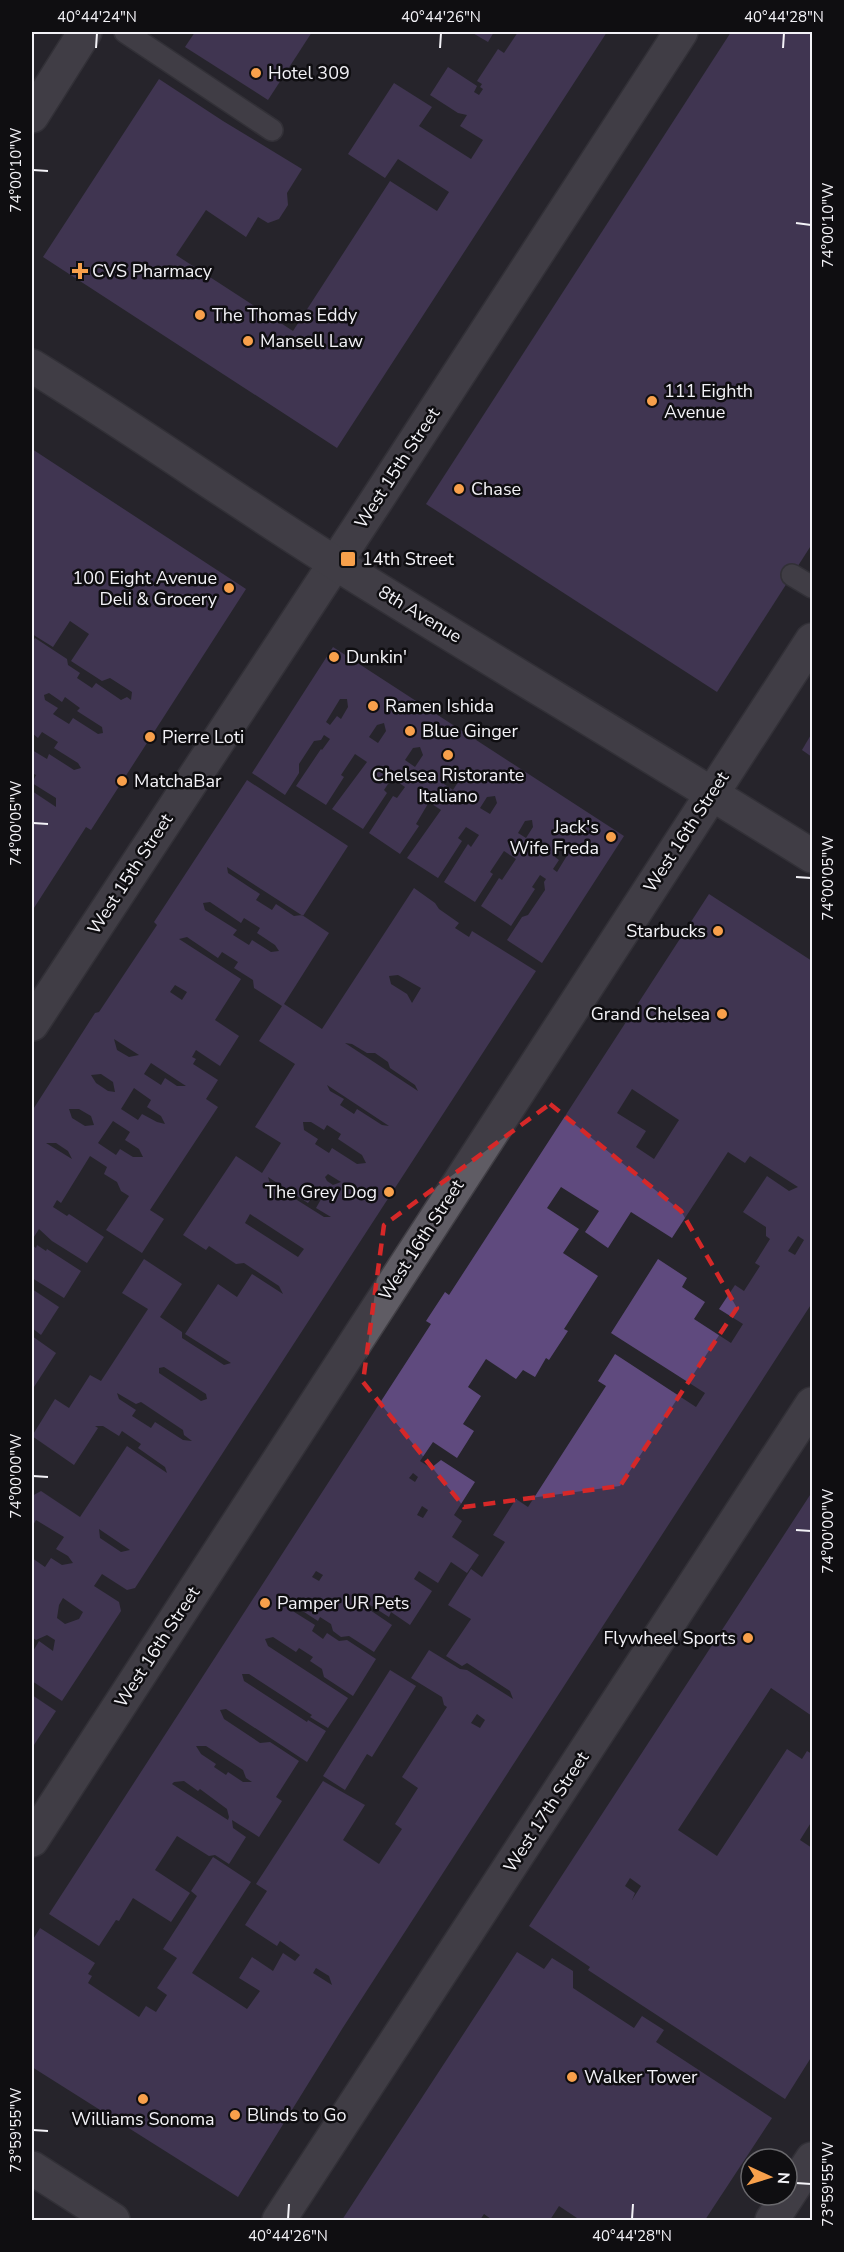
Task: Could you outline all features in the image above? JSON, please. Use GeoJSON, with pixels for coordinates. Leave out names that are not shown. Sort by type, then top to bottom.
{"type":"FeatureCollection","features":[{"type":"Feature","properties":{"kind":"street"},"geometry":{"type":"LineString","coordinates":[[32,116],[85,32]]}},
{"type":"Feature","properties":{"kind":"street","name":"West 15th Street"},"geometry":{"type":"LineString","coordinates":[[32,1024],[681,32]]}},
{"type":"Feature","properties":{"kind":"street","name":"8th Avenue"},"geometry":{"type":"LineString","coordinates":[[32,366],[108,413],[335,563],[813,856]]}},
{"type":"Feature","properties":{"kind":"street","name":"West 16th Street"},"geometry":{"type":"LineString","coordinates":[[32,1840],[813,640]]}},
{"type":"Feature","properties":{"kind":"street","name":"West 17th Street"},"geometry":{"type":"LineString","coordinates":[[279,2220],[813,1404]]}},
{"type":"Feature","properties":{"kind":"street"},"geometry":{"type":"LineString","coordinates":[[772,2220],[813,2159]]}},
{"type":"Feature","properties":{"kind":"street"},"geometry":{"type":"LineString","coordinates":[[32,2168],[113,2220]]}},
{"type":"Feature","properties":{"kind":"lane"},"geometry":{"type":"LineString","coordinates":[[124,32],[272,130]]}},
{"type":"Feature","properties":{"kind":"lane"},"geometry":{"type":"LineString","coordinates":[[792,575],[813,587]]}},
{"type":"Feature","properties":{"kind":"highlighted area"},"geometry":{"type":"Polygon","coordinates":[[[550,1104],[681,1211],[737,1308],[620,1486],[464,1507],[363,1382],[384,1225],[550,1104]]]}},
{"type":"Feature","properties":{"kind":"building","name":"Hotel 309"},"geometry":{"type":"Polygon","coordinates":[[[195,32],[312,32],[268,100],[185,47],[195,32]]]}},
{"type":"Feature","properties":{"kind":"building"},"geometry":{"type":"Polygon","coordinates":[[[471,32],[494,32],[488,42],[471,32]]]}},
{"type":"Feature","properties":{"kind":"building"},"geometry":{"type":"Polygon","coordinates":[[[518,32],[607,32],[337,448],[43,257],[159,79],[302,169],[287,193],[288,205],[279,219],[268,223],[258,217],[246,237],[206,210],[176,255],[293,331],[390,181],[437,211],[449,192],[398,159],[385,178],[348,154],[394,83],[432,107],[419,126],[471,159],[483,140],[460,126],[467,115],[458,113],[430,95],[448,67],[477,86],[474,92],[479,95],[483,89],[480,87],[482,84],[477,81],[498,49],[504,53],[518,32]]]}},
{"type":"Feature","properties":{"kind":"building","name":"111 Eighth Avenue"},"geometry":{"type":"Polygon","coordinates":[[[731,32],[812,32],[812,544],[717,692],[426,504],[731,32]]]}},
{"type":"Feature","properties":{"kind":"building"},"geometry":{"type":"Polygon","coordinates":[[[32,449],[246,589],[91,830],[86,827],[32,911],[32,791],[56,807],[56,798],[32,783],[36,775],[32,773],[32,750],[47,759],[49,754],[74,770],[81,768],[78,763],[54,748],[58,742],[42,732],[38,738],[32,733],[32,642],[35,638],[67,659],[68,665],[80,673],[77,678],[92,688],[96,683],[121,700],[127,697],[131,700],[132,692],[110,678],[102,681],[71,661],[89,634],[70,621],[53,647],[32,634],[32,449]],[[49,693],[44,695],[45,700],[58,708],[53,714],[69,724],[73,718],[98,734],[103,733],[102,727],[77,711],[80,708],[65,697],[62,702],[49,693]]]}},
{"type":"Feature","properties":{"kind":"building"},"geometry":{"type":"Polygon","coordinates":[[[333,647],[624,836],[542,963],[507,940],[522,917],[528,915],[545,890],[546,879],[540,875],[532,887],[535,889],[511,926],[481,906],[499,878],[502,880],[516,859],[504,851],[490,872],[493,874],[475,902],[444,882],[468,844],[471,847],[479,835],[466,827],[458,838],[462,841],[438,878],[407,858],[441,810],[429,802],[416,824],[419,826],[400,854],[369,833],[393,796],[397,798],[405,787],[392,778],[384,790],[387,793],[363,829],[332,809],[367,762],[355,754],[341,775],[344,777],[326,805],[296,786],[330,739],[324,735],[321,740],[314,741],[299,764],[299,773],[285,795],[252,773],[333,647]],[[340,699],[326,722],[330,725],[337,716],[341,719],[348,707],[347,699],[340,699]],[[384,723],[377,725],[369,737],[378,743],[386,731],[384,723]],[[420,747],[413,748],[405,760],[415,767],[423,755],[420,747]],[[458,772],[451,773],[444,784],[453,790],[460,779],[458,772]],[[495,796],[487,797],[480,808],[490,814],[497,803],[495,796]],[[532,820],[525,821],[518,833],[526,838],[533,827],[532,820]],[[570,842],[563,844],[555,857],[559,860],[553,869],[557,872],[571,849],[570,842]]]}},
{"type":"Feature","properties":{"kind":"building"},"geometry":{"type":"Polygon","coordinates":[[[812,733],[812,757],[802,750],[812,733]]]}},
{"type":"Feature","properties":{"kind":"building"},"geometry":{"type":"Polygon","coordinates":[[[247,780],[348,846],[303,916],[329,933],[284,1004],[322,1029],[414,888],[459,923],[455,928],[469,937],[472,931],[536,971],[135,1588],[127,1590],[102,1574],[94,1586],[119,1602],[121,1611],[62,1701],[32,1681],[32,1653],[39,1641],[53,1651],[55,1640],[47,1635],[36,1640],[32,1637],[32,1594],[34,1590],[32,1588],[32,1558],[45,1567],[51,1558],[62,1565],[73,1563],[68,1556],[56,1549],[64,1537],[36,1520],[32,1527],[32,1496],[41,1491],[80,1517],[127,1446],[167,1473],[165,1467],[138,1448],[141,1444],[122,1431],[119,1436],[103,1426],[95,1426],[98,1428],[74,1465],[32,1436],[55,1399],[69,1408],[90,1375],[101,1381],[148,1309],[122,1293],[144,1259],[182,1284],[160,1317],[182,1332],[182,1338],[224,1365],[231,1363],[185,1334],[218,1284],[237,1297],[252,1274],[283,1294],[279,1286],[244,1263],[236,1264],[209,1246],[206,1250],[183,1235],[236,1156],[262,1173],[281,1143],[255,1127],[295,1064],[259,1041],[282,1006],[254,988],[253,980],[234,968],[238,962],[222,952],[218,958],[187,937],[179,939],[241,979],[215,1020],[239,1036],[220,1066],[196,1050],[192,1057],[196,1059],[193,1064],[218,1080],[206,1099],[218,1107],[150,1210],[164,1219],[142,1253],[106,1230],[129,1196],[121,1191],[117,1182],[104,1174],[107,1167],[90,1156],[61,1203],[57,1200],[53,1207],[67,1216],[69,1214],[104,1237],[87,1263],[52,1241],[39,1229],[32,1240],[32,1111],[95,1013],[99,1012],[157,925],[154,922],[247,780]],[[227,867],[228,873],[260,894],[256,900],[272,910],[276,904],[294,916],[302,915],[227,867]],[[210,902],[203,903],[205,910],[237,930],[233,935],[249,945],[252,940],[271,952],[279,951],[275,945],[257,933],[260,928],[244,918],[241,923],[210,902]],[[398,975],[389,976],[391,984],[407,994],[412,1003],[421,988],[398,975]],[[175,985],[170,992],[182,1000],[187,992],[175,985]],[[114,1039],[117,1050],[129,1057],[139,1055],[114,1039]],[[345,1043],[418,1091],[415,1085],[390,1068],[388,1062],[375,1053],[367,1053],[352,1044],[345,1043]],[[151,1063],[144,1074],[161,1085],[165,1078],[177,1086],[186,1086],[151,1063]],[[101,1074],[91,1075],[96,1083],[108,1091],[115,1092],[113,1082],[101,1074]],[[327,1085],[330,1091],[344,1099],[340,1105],[354,1114],[357,1109],[382,1125],[389,1126],[327,1085]],[[134,1088],[121,1109],[138,1120],[142,1114],[165,1124],[161,1116],[147,1107],[151,1100],[134,1088]],[[69,1109],[72,1118],[85,1126],[94,1125],[91,1116],[79,1109],[69,1109]],[[113,1121],[98,1143],[116,1155],[120,1149],[133,1157],[143,1157],[139,1149],[125,1140],[130,1132],[113,1121]],[[303,1122],[304,1130],[318,1139],[315,1144],[329,1153],[332,1148],[357,1164],[366,1163],[362,1155],[338,1139],[341,1134],[327,1125],[324,1130],[311,1122],[303,1122]],[[46,1143],[72,1159],[68,1151],[56,1143],[46,1143]],[[328,1174],[325,1177],[333,1185],[341,1182],[328,1174]],[[268,1177],[270,1183],[324,1217],[331,1217],[316,1208],[324,1194],[317,1190],[308,1203],[268,1177]],[[250,1214],[245,1223],[298,1257],[304,1249],[250,1214]],[[164,1367],[159,1368],[159,1373],[201,1401],[207,1399],[206,1394],[164,1367]],[[117,1393],[119,1399],[136,1410],[132,1416],[151,1428],[155,1422],[183,1440],[192,1441],[184,1435],[183,1430],[141,1402],[136,1404],[117,1393]],[[99,1529],[100,1538],[121,1552],[130,1550],[99,1529]],[[63,1598],[59,1605],[57,1618],[65,1624],[79,1619],[83,1612],[63,1598]]]}},
{"type":"Feature","properties":{"kind":"building"},"geometry":{"type":"Polygon","coordinates":[[[709,894],[812,961],[812,1213],[810,1217],[812,1218],[812,1303],[342,2029],[238,2197],[32,2067],[32,1941],[40,1928],[95,1963],[88,1974],[92,1976],[88,1983],[139,2017],[146,2006],[156,2012],[167,1995],[157,1988],[177,1958],[163,1949],[197,1896],[191,1891],[213,1857],[251,1882],[192,1973],[247,2009],[260,1991],[239,1978],[252,1957],[273,1971],[283,1953],[295,1961],[300,1955],[280,1941],[277,1946],[245,1925],[267,1891],[256,1884],[323,1781],[365,1805],[343,1840],[379,1864],[402,1829],[395,1824],[418,1788],[402,1777],[447,1707],[442,1697],[411,1678],[429,1650],[460,1669],[467,1670],[513,1699],[510,1691],[467,1663],[462,1666],[446,1656],[471,1619],[448,1605],[471,1569],[482,1577],[505,1542],[493,1535],[516,1499],[528,1507],[606,1386],[598,1381],[615,1354],[696,1407],[705,1393],[611,1333],[658,1259],[687,1278],[682,1287],[705,1302],[694,1319],[731,1343],[743,1324],[719,1309],[735,1285],[744,1291],[760,1266],[755,1263],[770,1239],[766,1236],[766,1227],[743,1212],[767,1176],[789,1191],[798,1187],[750,1156],[745,1163],[728,1152],[672,1238],[631,1212],[608,1248],[585,1232],[599,1211],[561,1187],[547,1208],[579,1229],[563,1253],[598,1276],[564,1329],[568,1331],[549,1360],[546,1358],[535,1377],[523,1370],[516,1379],[486,1359],[468,1387],[481,1396],[463,1424],[474,1431],[457,1458],[433,1442],[420,1461],[431,1468],[441,1460],[475,1482],[454,1515],[462,1521],[452,1537],[479,1555],[467,1573],[451,1562],[438,1583],[419,1571],[414,1579],[432,1591],[410,1625],[391,1612],[389,1617],[367,1603],[367,1608],[392,1625],[374,1652],[349,1636],[341,1637],[333,1631],[331,1624],[320,1617],[318,1621],[301,1610],[305,1602],[298,1597],[294,1603],[290,1601],[291,1610],[315,1625],[312,1631],[323,1639],[327,1633],[339,1641],[347,1640],[376,1659],[353,1696],[324,1677],[322,1669],[310,1661],[313,1657],[299,1648],[296,1652],[273,1637],[265,1639],[268,1646],[348,1698],[328,1728],[249,1674],[242,1674],[244,1681],[307,1722],[308,1720],[326,1731],[307,1762],[226,1709],[220,1710],[224,1719],[260,1743],[270,1742],[299,1761],[276,1797],[282,1801],[259,1837],[232,1820],[233,1828],[246,1837],[229,1864],[215,1855],[209,1856],[177,1836],[155,1870],[190,1893],[171,1922],[133,1898],[119,1921],[116,1920],[99,1946],[49,1914],[431,1324],[426,1321],[445,1292],[449,1295],[709,894]],[[632,1089],[617,1113],[646,1131],[636,1147],[654,1159],[679,1120],[632,1089]],[[798,1236],[788,1251],[795,1255],[804,1240],[798,1236]],[[413,1473],[409,1478],[415,1482],[418,1477],[413,1473]],[[422,1506],[417,1515],[423,1518],[428,1510],[422,1506]],[[316,1571],[312,1577],[319,1581],[323,1575],[316,1571]],[[477,1714],[471,1723],[480,1728],[485,1720],[477,1714]],[[196,1746],[201,1754],[216,1764],[214,1767],[226,1775],[228,1772],[243,1782],[252,1782],[246,1778],[243,1770],[206,1746],[196,1746]],[[184,1781],[172,1784],[228,1820],[227,1809],[200,1789],[198,1791],[184,1781]],[[316,1968],[313,1973],[332,1985],[329,1976],[316,1968]]]}},
{"type":"Feature","properties":{"kind":"building"},"geometry":{"type":"Polygon","coordinates":[[[32,1245],[36,1248],[37,1245],[46,1251],[47,1249],[81,1271],[64,1298],[32,1278],[32,1245]]]}},
{"type":"Feature","properties":{"kind":"building"},"geometry":{"type":"Polygon","coordinates":[[[32,1289],[59,1307],[41,1335],[32,1328],[32,1289]]]}},
{"type":"Feature","properties":{"kind":"building"},"geometry":{"type":"Polygon","coordinates":[[[32,1336],[56,1353],[32,1390],[32,1336]]]}},
{"type":"Feature","properties":{"kind":"building"},"geometry":{"type":"Polygon","coordinates":[[[812,1492],[812,1716],[771,1688],[678,1830],[717,1856],[787,1749],[802,1759],[807,1751],[812,1754],[812,1821],[800,1840],[812,1848],[812,2056],[785,2099],[588,1970],[590,1967],[529,1926],[812,1492]],[[630,1878],[625,1886],[635,1893],[632,1900],[641,1886],[630,1878]]]}},
{"type":"Feature","properties":{"kind":"building"},"geometry":{"type":"Polygon","coordinates":[[[390,1670],[416,1686],[372,1757],[367,1754],[345,1790],[323,1776],[390,1670]]]}},
{"type":"Feature","properties":{"kind":"building"},"geometry":{"type":"Polygon","coordinates":[[[32,1695],[56,1711],[32,1748],[32,1695]]]}},
{"type":"Feature","properties":{"kind":"building","name":"Walker Tower"},"geometry":{"type":"Polygon","coordinates":[[[517,1952],[544,1969],[552,1958],[573,1971],[573,1988],[634,2028],[642,2016],[664,2030],[656,2042],[772,2118],[753,2147],[739,2147],[739,2168],[705,2220],[580,2220],[559,2206],[550,2220],[490,2220],[484,2214],[480,2220],[342,2220],[517,1952]]]}},
{"type":"Feature","properties":{"kind":"place","name":"Hotel 309"},"geometry":{"type":"Point","coordinates":[256,73]}},
{"type":"Feature","properties":{"kind":"place","name":"CVS Pharmacy"},"geometry":{"type":"Point","coordinates":[80,271]}},
{"type":"Feature","properties":{"kind":"place","name":"The Thomas Eddy"},"geometry":{"type":"Point","coordinates":[200,315]}},
{"type":"Feature","properties":{"kind":"place","name":"Mansell Law"},"geometry":{"type":"Point","coordinates":[248,341]}},
{"type":"Feature","properties":{"kind":"place","name":"111 Eighth Avenue"},"geometry":{"type":"Point","coordinates":[652,401]}},
{"type":"Feature","properties":{"kind":"place","name":"Chase"},"geometry":{"type":"Point","coordinates":[459,489]}},
{"type":"Feature","properties":{"kind":"place","name":"14th Street"},"geometry":{"type":"Point","coordinates":[348,559]}},
{"type":"Feature","properties":{"kind":"place","name":"100 Eight Avenue Deli & Grocery"},"geometry":{"type":"Point","coordinates":[229,588]}},
{"type":"Feature","properties":{"kind":"place","name":"Dunkin'"},"geometry":{"type":"Point","coordinates":[334,657]}},
{"type":"Feature","properties":{"kind":"place","name":"Ramen Ishida"},"geometry":{"type":"Point","coordinates":[373,706]}},
{"type":"Feature","properties":{"kind":"place","name":"Blue Ginger"},"geometry":{"type":"Point","coordinates":[410,731]}},
{"type":"Feature","properties":{"kind":"place","name":"Pierre Loti"},"geometry":{"type":"Point","coordinates":[150,737]}},
{"type":"Feature","properties":{"kind":"place","name":"Chelsea Ristorante Italiano"},"geometry":{"type":"Point","coordinates":[448,755]}},
{"type":"Feature","properties":{"kind":"place","name":"MatchaBar"},"geometry":{"type":"Point","coordinates":[122,781]}},
{"type":"Feature","properties":{"kind":"place","name":"Jack's Wife Freda"},"geometry":{"type":"Point","coordinates":[611,837]}},
{"type":"Feature","properties":{"kind":"place","name":"Starbucks"},"geometry":{"type":"Point","coordinates":[718,931]}},
{"type":"Feature","properties":{"kind":"place","name":"Grand Chelsea"},"geometry":{"type":"Point","coordinates":[722,1014]}},
{"type":"Feature","properties":{"kind":"place","name":"The Grey Dog"},"geometry":{"type":"Point","coordinates":[389,1192]}},
{"type":"Feature","properties":{"kind":"place","name":"Pamper UR Pets"},"geometry":{"type":"Point","coordinates":[265,1603]}},
{"type":"Feature","properties":{"kind":"place","name":"Flywheel Sports"},"geometry":{"type":"Point","coordinates":[748,1638]}},
{"type":"Feature","properties":{"kind":"place","name":"Walker Tower"},"geometry":{"type":"Point","coordinates":[572,2077]}},
{"type":"Feature","properties":{"kind":"place","name":"Williams Sonoma"},"geometry":{"type":"Point","coordinates":[143,2099]}},
{"type":"Feature","properties":{"kind":"place","name":"Blinds to Go"},"geometry":{"type":"Point","coordinates":[235,2115]}}]}
